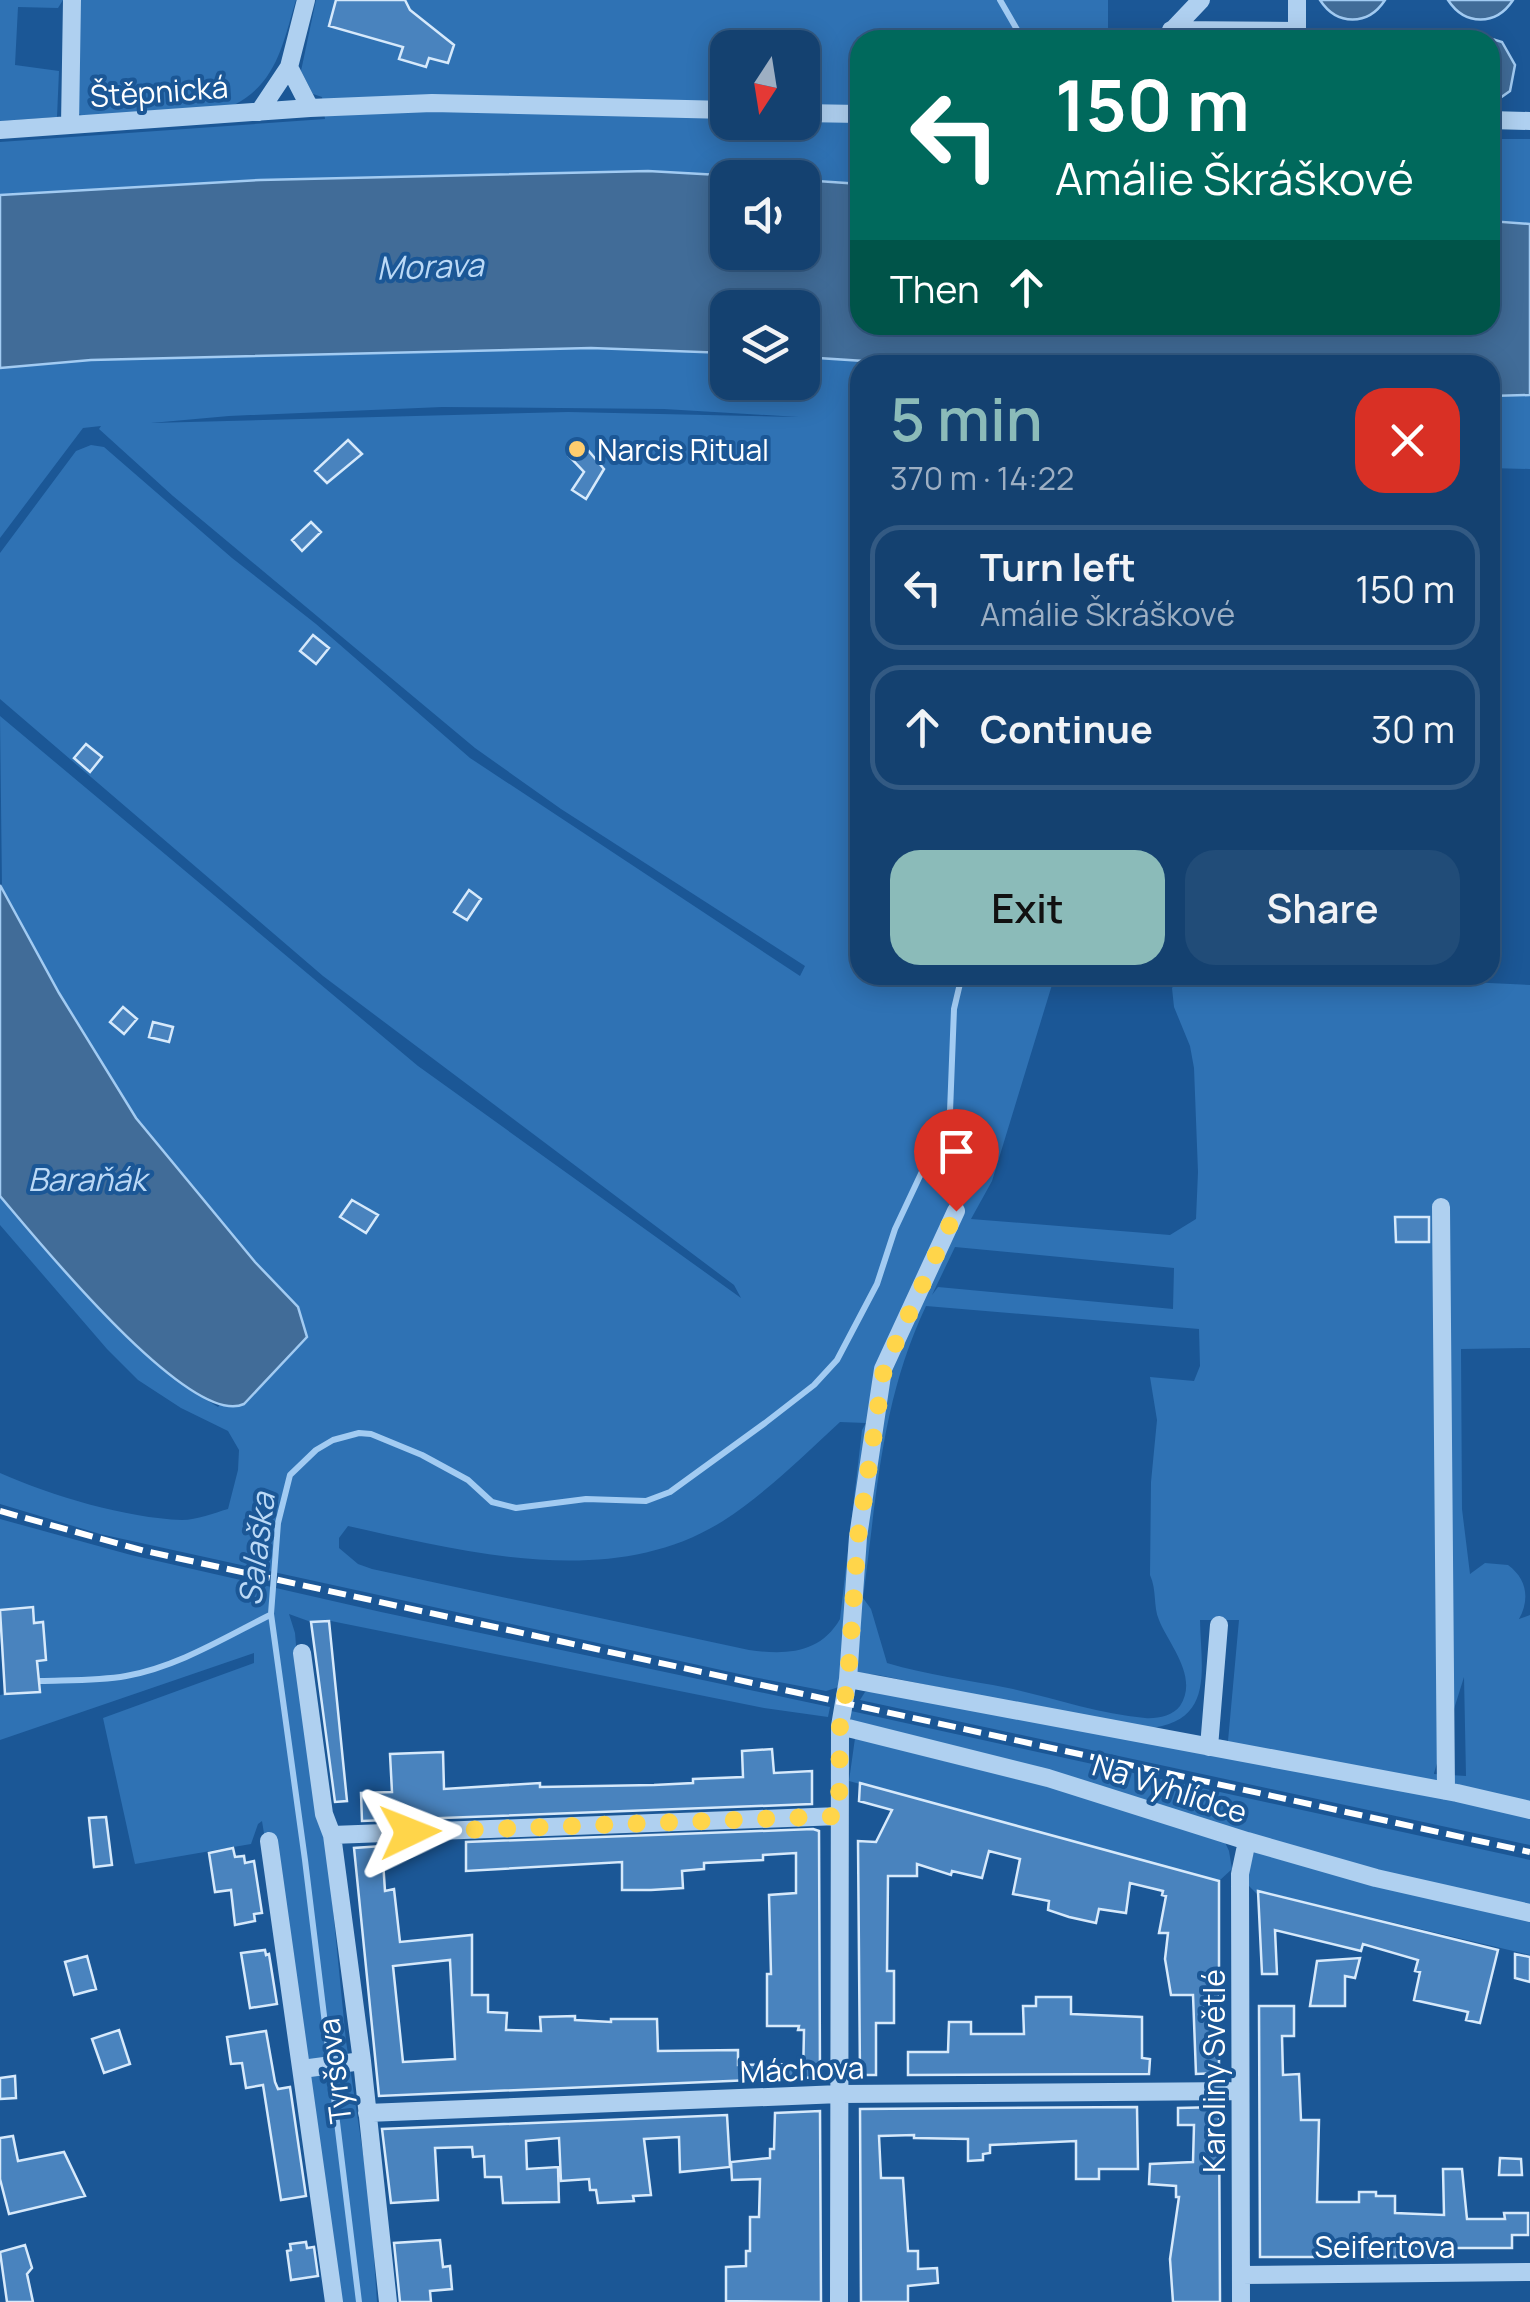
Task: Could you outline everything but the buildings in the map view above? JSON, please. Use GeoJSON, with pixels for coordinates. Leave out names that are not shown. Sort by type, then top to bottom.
{"type":"FeatureCollection","features":[{"type":"Feature","properties":{"kind":"street"},"geometry":{"type":"LineString","coordinates":[[70,125],[72,0]]}},
{"type":"Feature","properties":{"kind":"street","name":"Štěpnická"},"geometry":{"type":"LineString","coordinates":[[0,130],[259,112],[288,67],[306,0]]}},
{"type":"Feature","properties":{"kind":"street"},"geometry":{"type":"LineString","coordinates":[[1172,30],[1201,0]]}},
{"type":"Feature","properties":{"kind":"street"},"geometry":{"type":"LineString","coordinates":[[1296,30],[1297,0]]}},
{"type":"Feature","properties":{"kind":"street"},"geometry":{"type":"LineString","coordinates":[[288,67],[310,108]]}},
{"type":"Feature","properties":{"kind":"street"},"geometry":{"type":"LineString","coordinates":[[259,112],[432,103],[710,110]]}},
{"type":"Feature","properties":{"kind":"street"},"geometry":{"type":"LineString","coordinates":[[820,113],[850,114]]}},
{"type":"Feature","properties":{"kind":"street"},"geometry":{"type":"LineString","coordinates":[[1500,120],[1530,121]]}},
{"type":"Feature","properties":{"kind":"street"},"geometry":{"type":"LineString","coordinates":[[1442,1207],[1446,1792]]}},
{"type":"Feature","properties":{"kind":"street"},"geometry":{"type":"LineString","coordinates":[[840,2302],[840,1726],[848,1679],[858,1537],[884,1369],[956,1211]]}},
{"type":"Feature","properties":{"kind":"street"},"geometry":{"type":"LineString","coordinates":[[1209,1747],[1219,1625]]}},
{"type":"Feature","properties":{"kind":"street","name":"Tyršova"},"geometry":{"type":"LineString","coordinates":[[302,1653],[324,1814],[332,1834],[388,2302]]}},
{"type":"Feature","properties":{"kind":"street"},"geometry":{"type":"LineString","coordinates":[[848,1679],[1530,1810]]}},
{"type":"Feature","properties":{"kind":"street","name":"Na Vyhlídce"},"geometry":{"type":"LineString","coordinates":[[840,1726],[1048,1778],[1246,1842],[1376,1878],[1530,1913]]}},
{"type":"Feature","properties":{"kind":"street"},"geometry":{"type":"LineString","coordinates":[[332,1834],[839,1816]]}},
{"type":"Feature","properties":{"kind":"street"},"geometry":{"type":"LineString","coordinates":[[269,1841],[310,2068],[334,2302]]}},
{"type":"Feature","properties":{"kind":"street","name":"Karoliny Světlé"},"geometry":{"type":"LineString","coordinates":[[1241,2302],[1240,1874],[1246,1842]]}},
{"type":"Feature","properties":{"kind":"street"},"geometry":{"type":"LineString","coordinates":[[310,2068],[362,2061]]}},
{"type":"Feature","properties":{"kind":"street","name":"Máchova"},"geometry":{"type":"LineString","coordinates":[[367,2114],[840,2094],[1240,2091]]}},
{"type":"Feature","properties":{"kind":"street","name":"Seifertova"},"geometry":{"type":"LineString","coordinates":[[1241,2274],[1530,2272]]}},
{"type":"Feature","properties":{"kind":"shaded area"},"geometry":{"type":"Polygon","coordinates":[[[0,0],[63,0],[58,8],[18,7],[15,65],[59,71],[57,117],[0,121],[0,0]]]}},
{"type":"Feature","properties":{"kind":"shaded area"},"geometry":{"type":"Polygon","coordinates":[[[77,0],[296,0],[269,73],[234,105],[83,116],[79,114],[77,0]]]}},
{"type":"Feature","properties":{"kind":"shaded area"},"geometry":{"type":"Polygon","coordinates":[[[316,0],[1108,0],[1108,30],[850,30],[850,182],[820,181],[820,160],[710,160],[710,175],[648,171],[260,180],[0,195],[0,142],[325,119],[322,97],[313,94],[301,71],[316,0]]]}},
{"type":"Feature","properties":{"kind":"shaded area"},"geometry":{"type":"Polygon","coordinates":[[[1500,139],[1530,139],[1530,224],[1500,222],[1500,139]]]}},
{"type":"Feature","properties":{"kind":"shaded area"},"geometry":{"type":"Polygon","coordinates":[[[591,348],[710,352],[710,400],[820,400],[820,358],[850,360],[850,985],[1052,985],[992,1181],[971,1219],[1170,1235],[1196,1219],[1194,1068],[1190,1046],[1174,1007],[1174,985],[1530,985],[1530,1348],[1461,1349],[1462,1509],[1470,1574],[1485,1563],[1508,1565],[1525,1590],[1519,1619],[1530,1615],[1530,1845],[860,1700],[865,1692],[872,1691],[1228,1741],[1239,1620],[1200,1620],[1202,1675],[1194,1705],[1168,1724],[1146,1729],[878,1675],[857,1673],[826,1691],[753,1677],[100,1534],[0,1504],[0,1473],[42,1490],[114,1510],[160,1518],[199,1518],[228,1509],[239,1450],[228,1431],[181,1408],[138,1380],[107,1349],[0,1225],[0,1196],[128,1337],[186,1386],[218,1407],[298,1307],[255,1262],[136,1118],[59,993],[2,889],[0,716],[418,1066],[741,1298],[734,1285],[323,976],[0,699],[0,553],[76,451],[91,445],[104,447],[470,758],[800,976],[805,966],[561,809],[475,748],[173,496],[99,429],[101,426],[83,428],[0,538],[0,368],[91,360],[591,348]],[[442,407],[151,423],[568,412],[799,417],[664,409],[442,407]],[[955,1247],[932,1295],[938,1287],[1173,1309],[1174,1268],[955,1247]],[[926,1306],[890,1413],[863,1598],[871,1609],[887,1663],[1110,1713],[1149,1718],[1164,1716],[1180,1706],[1185,1695],[1184,1673],[1157,1615],[1150,1575],[1151,1482],[1157,1420],[1150,1377],[1194,1381],[1200,1366],[1199,1329],[926,1306]],[[840,1422],[769,1487],[723,1521],[680,1542],[634,1555],[538,1560],[441,1546],[348,1526],[339,1538],[339,1548],[358,1564],[372,1569],[749,1650],[800,1650],[822,1639],[840,1619],[862,1430],[866,1423],[840,1422]],[[1464,1677],[1434,1773],[1434,1774],[1466,1776],[1464,1677]]]}},
{"type":"Feature","properties":{"kind":"shaded area"},"geometry":{"type":"Polygon","coordinates":[[[1530,395],[1530,469],[1500,468],[1500,396],[1530,395]]]}},
{"type":"Feature","properties":{"kind":"shaded area"},"geometry":{"type":"Polygon","coordinates":[[[0,1519],[131,1555],[381,1612],[830,1707],[828,1717],[764,1708],[331,1621],[311,1622],[289,1614],[326,1839],[346,2041],[370,2200],[377,2302],[339,2302],[262,1821],[251,1844],[135,1864],[103,1718],[254,1663],[254,1653],[0,1740],[0,1695],[5,1694],[0,1634],[0,1519]]]}},
{"type":"Feature","properties":{"kind":"shaded area"},"geometry":{"type":"Polygon","coordinates":[[[851,1711],[1530,1860],[1530,1955],[1264,1892],[1258,1895],[1246,1883],[1257,1839],[1218,1827],[1232,1869],[1219,1881],[849,1781],[857,1724],[851,1720],[851,1711]]]}},
{"type":"Feature","properties":{"kind":"water"},"geometry":{"type":"Polygon","coordinates":[[[1320,0],[1385,0],[1370,15],[1352,20],[1335,15],[1320,0]]]}},
{"type":"Feature","properties":{"kind":"water"},"geometry":{"type":"Polygon","coordinates":[[[1448,0],[1513,0],[1498,15],[1480,20],[1463,15],[1448,0]]]}},
{"type":"Feature","properties":{"kind":"water"},"geometry":{"type":"Polygon","coordinates":[[[1500,41],[1515,65],[1510,91],[1500,98],[1500,41]]]}},
{"type":"Feature","properties":{"kind":"water","name":"Morava"},"geometry":{"type":"Polygon","coordinates":[[[648,171],[710,174],[710,270],[820,270],[820,181],[850,183],[850,335],[1500,335],[1500,222],[1530,224],[1530,395],[1500,396],[1500,355],[820,358],[820,290],[710,290],[710,352],[591,348],[91,360],[0,368],[0,195],[260,180],[648,171]]]}},
{"type":"Feature","properties":{"kind":"water","name":"Baraňák"},"geometry":{"type":"Polygon","coordinates":[[[0,885],[59,993],[136,1118],[255,1262],[298,1307],[307,1337],[244,1404],[219,1404],[188,1388],[152,1360],[78,1286],[0,1196],[0,885]]]}},
{"type":"Feature","properties":{"kind":"waterway"},"geometry":{"type":"LineString","coordinates":[[1000,0],[1017,30]]}},
{"type":"Feature","properties":{"kind":"waterway","name":"Salaška"},"geometry":{"type":"LineString","coordinates":[[359,2302],[271,1614],[278,1523],[290,1475],[316,1450],[333,1440],[359,1433],[371,1434],[422,1455],[468,1480],[492,1502],[516,1508],[586,1499],[646,1501],[670,1492],[765,1423],[814,1385],[837,1360],[877,1284],[895,1229],[950,1112],[954,1009],[960,985]]}},
{"type":"Feature","properties":{"kind":"waterway"},"geometry":{"type":"LineString","coordinates":[[40,1681],[105,1679],[145,1672],[200,1651],[270,1615]]}},
{"type":"Feature","properties":{"kind":"railway"},"geometry":{"type":"LineString","coordinates":[[0,1511],[145,1551],[1530,1852]]}},
{"type":"Feature","properties":{"kind":"place","name":"Narcis Ritual"},"geometry":{"type":"Point","coordinates":[577,449]}},
{"type":"Feature","properties":{"kind":"route"},"geometry":{"type":"LineString","coordinates":[[410,1832],[839,1816],[840,1726],[848,1679],[858,1537],[884,1369],[956,1211]]}}]}
